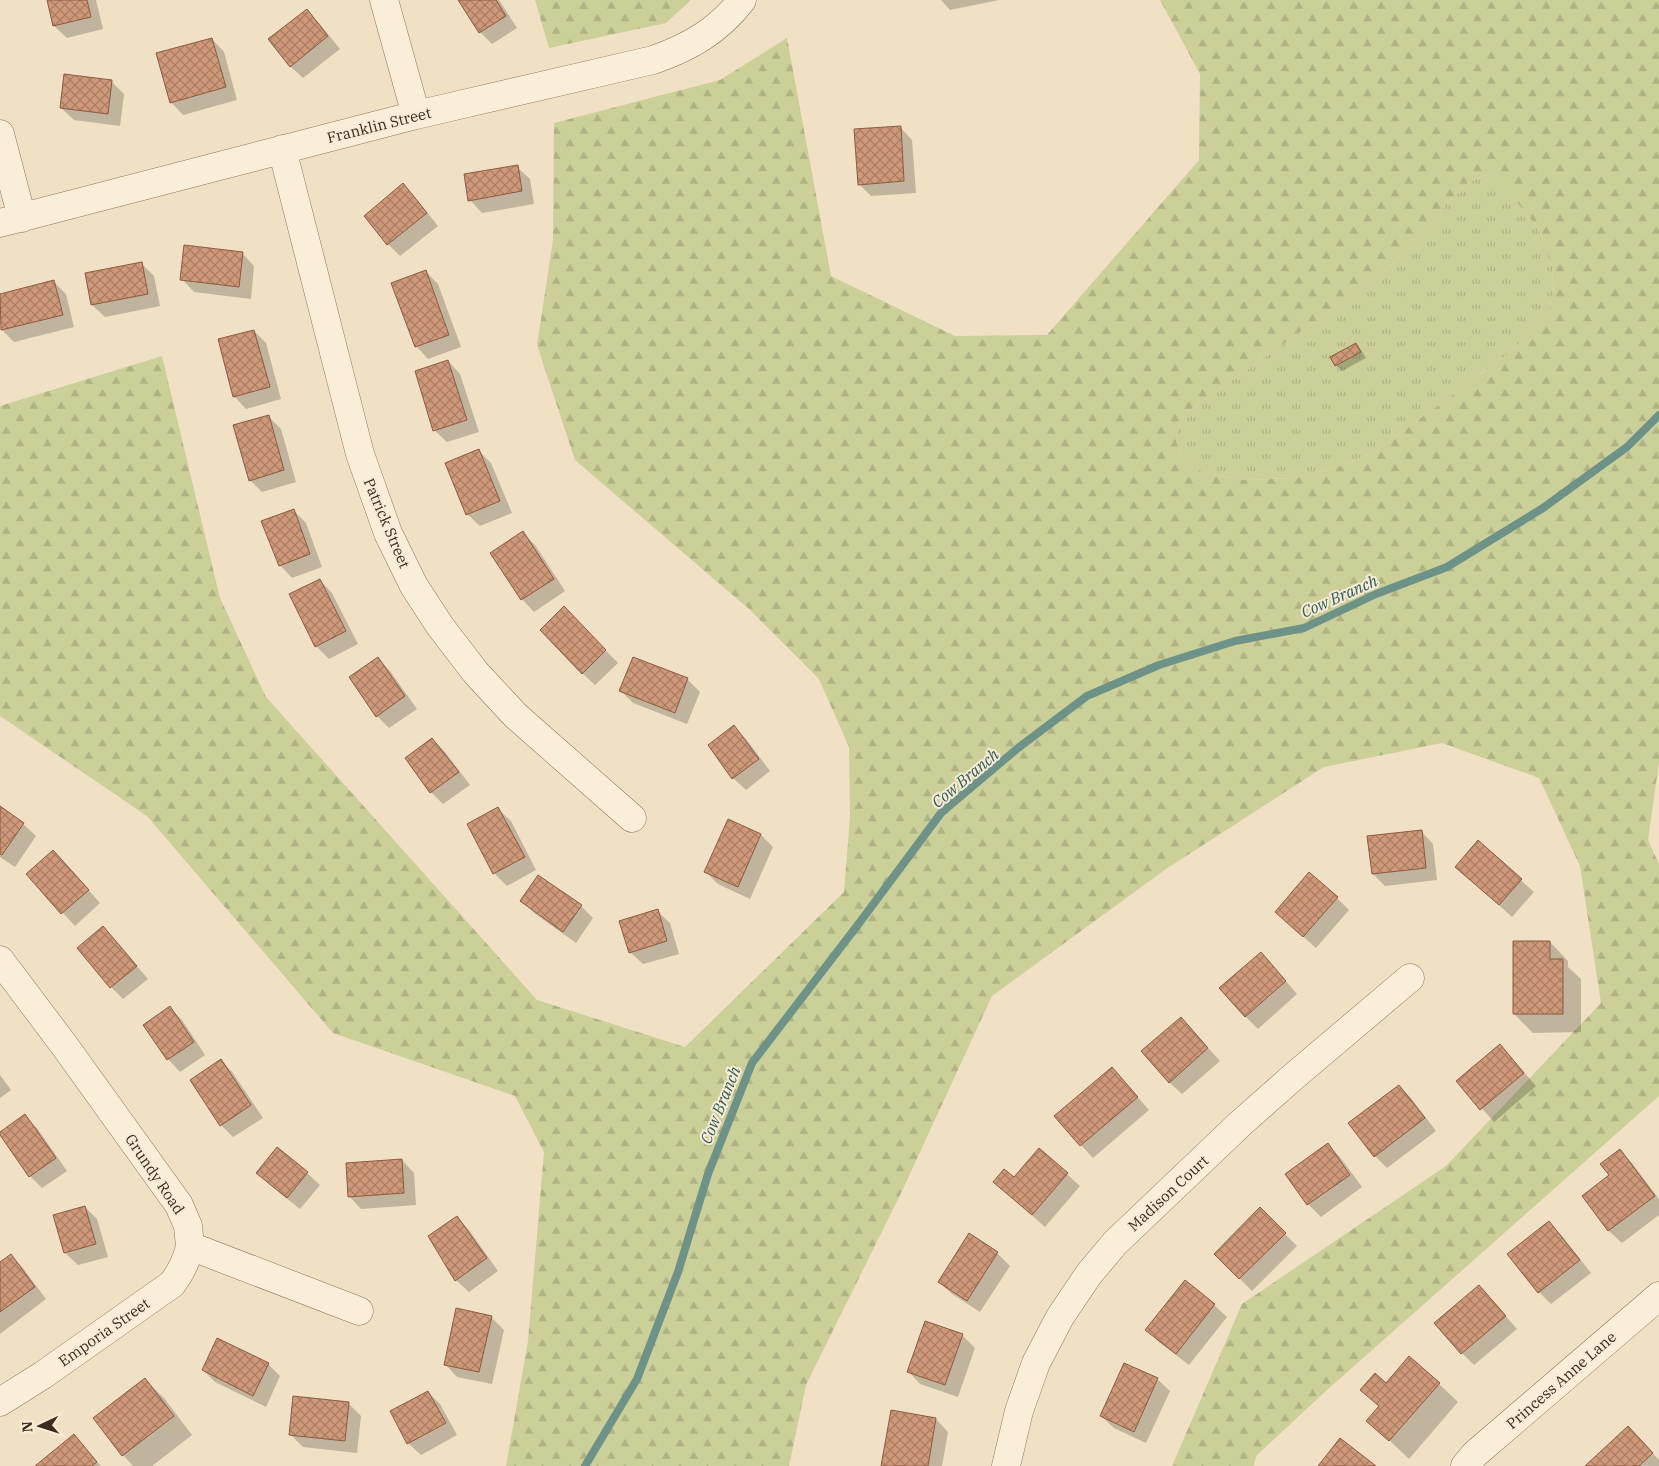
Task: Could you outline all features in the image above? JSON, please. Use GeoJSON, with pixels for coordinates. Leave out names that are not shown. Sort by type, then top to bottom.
{"type":"FeatureCollection","features":[{"type":"Feature","properties":{"kind":"street"},"geometry":{"type":"LineString","coordinates":[[384,0],[416,115]]}},
{"type":"Feature","properties":{"kind":"street","name":"Franklin Street"},"geometry":{"type":"LineString","coordinates":[[11,220],[416,115],[662,57],[678,51],[706,35],[731,14],[742,0]]}},
{"type":"Feature","properties":{"kind":"street"},"geometry":{"type":"LineString","coordinates":[[0,134],[11,220]]}},
{"type":"Feature","properties":{"kind":"street","name":"Patrick Street"},"geometry":{"type":"LineString","coordinates":[[282,149],[360,454],[388,533],[414,586],[440,626],[476,673],[516,716],[632,818]]}},
{"type":"Feature","properties":{"kind":"street","name":"Grundy Road"},"geometry":{"type":"LineString","coordinates":[[0,960],[64,1045],[179,1205],[188,1226],[190,1246]]}},
{"type":"Feature","properties":{"kind":"street","name":"Madison Court"},"geometry":{"type":"LineString","coordinates":[[1006,1466],[1019,1411],[1036,1363],[1060,1317],[1089,1274],[1115,1243],[1241,1123],[1410,978]]}},
{"type":"Feature","properties":{"kind":"street"},"geometry":{"type":"LineString","coordinates":[[190,1246],[359,1311]]}},
{"type":"Feature","properties":{"kind":"street","name":"Emporia Street"},"geometry":{"type":"LineString","coordinates":[[0,1402],[44,1375],[172,1284],[182,1272],[190,1246]]}},
{"type":"Feature","properties":{"kind":"street","name":"Princess Anne Lane"},"geometry":{"type":"LineString","coordinates":[[1465,1466],[1475,1454],[1659,1296]]}},
{"type":"Feature","properties":{"kind":"green space"},"geometry":{"type":"Polygon","coordinates":[[[535,0],[691,0],[666,23],[549,48],[535,0]]]}},
{"type":"Feature","properties":{"kind":"green space"},"geometry":{"type":"Polygon","coordinates":[[[1160,0],[1659,0],[1659,762],[1648,840],[1659,864],[1659,1096],[1327,1390],[1256,1456],[1254,1466],[1172,1466],[1242,1304],[1446,1166],[1601,1003],[1580,866],[1539,778],[1442,743],[1324,767],[1166,869],[992,996],[903,1189],[806,1385],[789,1466],[506,1466],[528,1341],[544,1152],[515,1096],[333,1033],[147,816],[0,716],[0,406],[162,356],[220,598],[266,697],[537,1000],[685,1047],[844,892],[850,817],[849,747],[819,679],[749,609],[575,460],[537,345],[553,240],[554,123],[720,80],[787,38],[831,276],[955,336],[1047,335],[1199,160],[1200,74],[1160,0]],[[1485,175],[1469,182],[1446,204],[1423,236],[1380,275],[1186,413],[1178,423],[1176,441],[1181,455],[1192,467],[1211,475],[1246,480],[1295,478],[1340,466],[1376,451],[1512,351],[1547,314],[1554,295],[1552,267],[1539,229],[1498,179],[1485,175]]]}},
{"type":"Feature","properties":{"kind":"green space"},"geometry":{"type":"Polygon","coordinates":[[[1485,175],[1498,178],[1539,229],[1552,267],[1554,295],[1547,314],[1512,351],[1376,451],[1340,466],[1295,478],[1246,480],[1211,475],[1192,467],[1181,455],[1176,441],[1178,423],[1186,413],[1380,275],[1423,236],[1446,204],[1469,182],[1485,175]]]}},
{"type":"Feature","properties":{"kind":"building"},"geometry":{"type":"Polygon","coordinates":[[[47,0],[87,0],[91,17],[53,26],[47,0]]]}},
{"type":"Feature","properties":{"kind":"building"},"geometry":{"type":"Polygon","coordinates":[[[458,0],[496,0],[506,16],[479,33],[458,0]]]}},
{"type":"Feature","properties":{"kind":"building"},"geometry":{"type":"Polygon","coordinates":[[[307,9],[328,36],[290,67],[268,39],[307,9]]]}},
{"type":"Feature","properties":{"kind":"building"},"geometry":{"type":"Polygon","coordinates":[[[212,38],[226,87],[170,103],[156,53],[212,38]]]}},
{"type":"Feature","properties":{"kind":"building"},"geometry":{"type":"Polygon","coordinates":[[[64,74],[112,80],[108,114],[60,108],[64,74]]]}},
{"type":"Feature","properties":{"kind":"building"},"geometry":{"type":"Polygon","coordinates":[[[901,126],[904,181],[858,185],[854,129],[901,126]]]}},
{"type":"Feature","properties":{"kind":"building"},"geometry":{"type":"Polygon","coordinates":[[[518,165],[522,191],[468,201],[464,174],[518,165]]]}},
{"type":"Feature","properties":{"kind":"building"},"geometry":{"type":"Polygon","coordinates":[[[403,183],[427,213],[387,245],[364,216],[403,183]]]}},
{"type":"Feature","properties":{"kind":"building"},"geometry":{"type":"Polygon","coordinates":[[[184,245],[243,252],[239,287],[180,280],[184,245]]]}},
{"type":"Feature","properties":{"kind":"building"},"geometry":{"type":"Polygon","coordinates":[[[142,262],[148,294],[91,305],[85,273],[142,262]]]}},
{"type":"Feature","properties":{"kind":"building"},"geometry":{"type":"Polygon","coordinates":[[[426,270],[449,335],[415,347],[391,283],[426,270]]]}},
{"type":"Feature","properties":{"kind":"building"},"geometry":{"type":"Polygon","coordinates":[[[54,280],[63,315],[1,330],[0,294],[54,280]]]}},
{"type":"Feature","properties":{"kind":"building"},"geometry":{"type":"Polygon","coordinates":[[[254,330],[270,387],[233,397],[218,339],[254,330]]]}},
{"type":"Feature","properties":{"kind":"building"},"geometry":{"type":"Polygon","coordinates":[[[1356,343],[1361,352],[1335,366],[1330,357],[1356,343]]]}},
{"type":"Feature","properties":{"kind":"building"},"geometry":{"type":"Polygon","coordinates":[[[448,360],[467,420],[433,431],[415,371],[448,360]]]}},
{"type":"Feature","properties":{"kind":"building"},"geometry":{"type":"Polygon","coordinates":[[[269,415],[284,470],[249,481],[233,425],[269,415]]]}},
{"type":"Feature","properties":{"kind":"building"},"geometry":{"type":"Polygon","coordinates":[[[479,449],[500,501],[466,515],[445,463],[479,449]]]}},
{"type":"Feature","properties":{"kind":"building"},"geometry":{"type":"Polygon","coordinates":[[[294,509],[310,554],[279,566],[261,521],[294,509]]]}},
{"type":"Feature","properties":{"kind":"building"},"geometry":{"type":"Polygon","coordinates":[[[523,531],[554,579],[521,600],[490,553],[523,531]]]}},
{"type":"Feature","properties":{"kind":"building"},"geometry":{"type":"Polygon","coordinates":[[[320,579],[346,631],[315,647],[289,594],[320,579]]]}},
{"type":"Feature","properties":{"kind":"building"},"geometry":{"type":"Polygon","coordinates":[[[564,606],[606,650],[582,674],[540,630],[564,606]]]}},
{"type":"Feature","properties":{"kind":"building"},"geometry":{"type":"Polygon","coordinates":[[[378,657],[405,696],[376,717],[349,677],[378,657]]]}},
{"type":"Feature","properties":{"kind":"building"},"geometry":{"type":"Polygon","coordinates":[[[633,657],[688,678],[675,713],[619,691],[633,657]]]}},
{"type":"Feature","properties":{"kind":"building"},"geometry":{"type":"Polygon","coordinates":[[[734,725],[759,759],[732,779],[708,745],[734,725]]]}},
{"type":"Feature","properties":{"kind":"building"},"geometry":{"type":"Polygon","coordinates":[[[432,738],[459,772],[430,793],[405,758],[432,738]]]}},
{"type":"Feature","properties":{"kind":"building"},"geometry":{"type":"Polygon","coordinates":[[[0,806],[24,823],[2,855],[0,854],[0,806]]]}},
{"type":"Feature","properties":{"kind":"building"},"geometry":{"type":"Polygon","coordinates":[[[498,807],[525,857],[493,874],[467,824],[498,807]]]}},
{"type":"Feature","properties":{"kind":"building"},"geometry":{"type":"Polygon","coordinates":[[[728,819],[761,834],[738,887],[704,872],[728,819]]]}},
{"type":"Feature","properties":{"kind":"building"},"geometry":{"type":"Polygon","coordinates":[[[1422,830],[1426,868],[1372,874],[1367,836],[1422,830]]]}},
{"type":"Feature","properties":{"kind":"building"},"geometry":{"type":"Polygon","coordinates":[[[1478,840],[1522,879],[1499,905],[1455,867],[1478,840]]]}},
{"type":"Feature","properties":{"kind":"building"},"geometry":{"type":"Polygon","coordinates":[[[53,850],[89,890],[61,914],[26,874],[53,850]]]}},
{"type":"Feature","properties":{"kind":"building"},"geometry":{"type":"Polygon","coordinates":[[[1309,872],[1338,897],[1303,937],[1275,912],[1309,872]]]}},
{"type":"Feature","properties":{"kind":"building"},"geometry":{"type":"Polygon","coordinates":[[[538,875],[582,905],[563,932],[520,901],[538,875]]]}},
{"type":"Feature","properties":{"kind":"building"},"geometry":{"type":"Polygon","coordinates":[[[658,909],[667,941],[629,953],[619,921],[658,909]]]}},
{"type":"Feature","properties":{"kind":"building"},"geometry":{"type":"Polygon","coordinates":[[[103,926],[137,966],[110,988],[77,948],[103,926]]]}},
{"type":"Feature","properties":{"kind":"building"},"geometry":{"type":"Polygon","coordinates":[[[1513,941],[1550,941],[1550,959],[1563,959],[1563,1014],[1513,1014],[1513,941]]]}},
{"type":"Feature","properties":{"kind":"building"},"geometry":{"type":"Polygon","coordinates":[[[1261,952],[1286,981],[1245,1017],[1219,988],[1261,952]]]}},
{"type":"Feature","properties":{"kind":"building"},"geometry":{"type":"Polygon","coordinates":[[[170,1006],[194,1042],[167,1060],[143,1025],[170,1006]]]}},
{"type":"Feature","properties":{"kind":"building"},"geometry":{"type":"Polygon","coordinates":[[[1181,1017],[1208,1048],[1169,1083],[1141,1051],[1181,1017]]]}},
{"type":"Feature","properties":{"kind":"building"},"geometry":{"type":"Polygon","coordinates":[[[1500,1044],[1524,1073],[1480,1110],[1456,1081],[1500,1044]]]}},
{"type":"Feature","properties":{"kind":"building"},"geometry":{"type":"Polygon","coordinates":[[[221,1059],[251,1105],[220,1126],[190,1080],[221,1059]]]}},
{"type":"Feature","properties":{"kind":"building"},"geometry":{"type":"Polygon","coordinates":[[[1112,1067],[1138,1097],[1080,1146],[1054,1116],[1112,1067]]]}},
{"type":"Feature","properties":{"kind":"building"},"geometry":{"type":"Polygon","coordinates":[[[1399,1085],[1425,1118],[1374,1157],[1348,1123],[1399,1085]]]}},
{"type":"Feature","properties":{"kind":"building"},"geometry":{"type":"Polygon","coordinates":[[[25,1114],[56,1158],[29,1177],[0,1135],[0,1132],[25,1114]]]}},
{"type":"Feature","properties":{"kind":"building"},"geometry":{"type":"Polygon","coordinates":[[[1328,1143],[1350,1175],[1307,1205],[1285,1174],[1328,1143]]]}},
{"type":"Feature","properties":{"kind":"building"},"geometry":{"type":"Polygon","coordinates":[[[277,1147],[308,1172],[287,1198],[256,1173],[277,1147]]]}},
{"type":"Feature","properties":{"kind":"building"},"geometry":{"type":"Polygon","coordinates":[[[1039,1148],[1068,1173],[1032,1215],[993,1182],[1004,1169],[1014,1177],[1039,1148]]]}},
{"type":"Feature","properties":{"kind":"building"},"geometry":{"type":"Polygon","coordinates":[[[1620,1149],[1655,1196],[1608,1231],[1582,1196],[1609,1175],[1600,1164],[1620,1149]]]}},
{"type":"Feature","properties":{"kind":"building"},"geometry":{"type":"Polygon","coordinates":[[[402,1159],[404,1193],[348,1197],[346,1163],[402,1159]]]}},
{"type":"Feature","properties":{"kind":"building"},"geometry":{"type":"Polygon","coordinates":[[[85,1206],[96,1244],[64,1253],[53,1215],[85,1206]]]}},
{"type":"Feature","properties":{"kind":"building"},"geometry":{"type":"Polygon","coordinates":[[[1260,1207],[1286,1233],[1239,1279],[1214,1254],[1260,1207]]]}},
{"type":"Feature","properties":{"kind":"building"},"geometry":{"type":"Polygon","coordinates":[[[457,1216],[487,1258],[455,1281],[428,1236],[457,1216]]]}},
{"type":"Feature","properties":{"kind":"building"},"geometry":{"type":"Polygon","coordinates":[[[1549,1221],[1580,1260],[1538,1293],[1507,1254],[1549,1221]]]}},
{"type":"Feature","properties":{"kind":"building"},"geometry":{"type":"Polygon","coordinates":[[[969,1233],[998,1252],[967,1301],[938,1282],[969,1233]]]}},
{"type":"Feature","properties":{"kind":"building"},"geometry":{"type":"Polygon","coordinates":[[[11,1254],[35,1287],[0,1312],[0,1262],[11,1254]]]}},
{"type":"Feature","properties":{"kind":"building"},"geometry":{"type":"Polygon","coordinates":[[[1185,1280],[1215,1304],[1176,1354],[1145,1330],[1185,1280]]]}},
{"type":"Feature","properties":{"kind":"building"},"geometry":{"type":"Polygon","coordinates":[[[1479,1285],[1506,1316],[1461,1354],[1434,1323],[1479,1285]]]}},
{"type":"Feature","properties":{"kind":"building"},"geometry":{"type":"Polygon","coordinates":[[[456,1308],[492,1316],[479,1372],[444,1365],[456,1308]]]}},
{"type":"Feature","properties":{"kind":"building"},"geometry":{"type":"Polygon","coordinates":[[[925,1321],[963,1334],[945,1385],[907,1372],[925,1321]]]}},
{"type":"Feature","properties":{"kind":"building"},"geometry":{"type":"Polygon","coordinates":[[[217,1338],[269,1363],[253,1396],[202,1370],[217,1338]]]}},
{"type":"Feature","properties":{"kind":"building"},"geometry":{"type":"Polygon","coordinates":[[[1409,1356],[1440,1383],[1389,1441],[1366,1421],[1379,1406],[1360,1390],[1375,1373],[1386,1383],[1409,1356]]]}},
{"type":"Feature","properties":{"kind":"building"},"geometry":{"type":"Polygon","coordinates":[[[1124,1363],[1158,1378],[1134,1432],[1100,1416],[1124,1363]]]}},
{"type":"Feature","properties":{"kind":"building"},"geometry":{"type":"Polygon","coordinates":[[[145,1378],[174,1416],[122,1456],[93,1418],[145,1378]]]}},
{"type":"Feature","properties":{"kind":"building"},"geometry":{"type":"Polygon","coordinates":[[[428,1391],[446,1423],[407,1444],[390,1411],[428,1391]]]}},
{"type":"Feature","properties":{"kind":"building"},"geometry":{"type":"Polygon","coordinates":[[[293,1396],[349,1402],[345,1441],[289,1435],[293,1396]]]}},
{"type":"Feature","properties":{"kind":"building"},"geometry":{"type":"Polygon","coordinates":[[[891,1410],[936,1418],[928,1466],[881,1466],[891,1410]]]}},
{"type":"Feature","properties":{"kind":"building"},"geometry":{"type":"Polygon","coordinates":[[[1628,1426],[1653,1453],[1639,1466],[1585,1466],[1628,1426]]]}},
{"type":"Feature","properties":{"kind":"building"},"geometry":{"type":"Polygon","coordinates":[[[74,1434],[97,1462],[92,1466],[35,1466],[74,1434]]]}},
{"type":"Feature","properties":{"kind":"building"},"geometry":{"type":"Polygon","coordinates":[[[1340,1438],[1376,1466],[1318,1466],[1340,1438]]]}},
{"type":"Feature","properties":{"kind":"waterway","name":"Cow Branch"},"geometry":{"type":"LineString","coordinates":[[585,1466],[637,1379],[678,1272],[708,1174],[752,1063],[941,813],[1018,748],[1087,696],[1159,665],[1235,641],[1304,628],[1376,594],[1447,567],[1543,508],[1627,447],[1659,415]]}}]}
